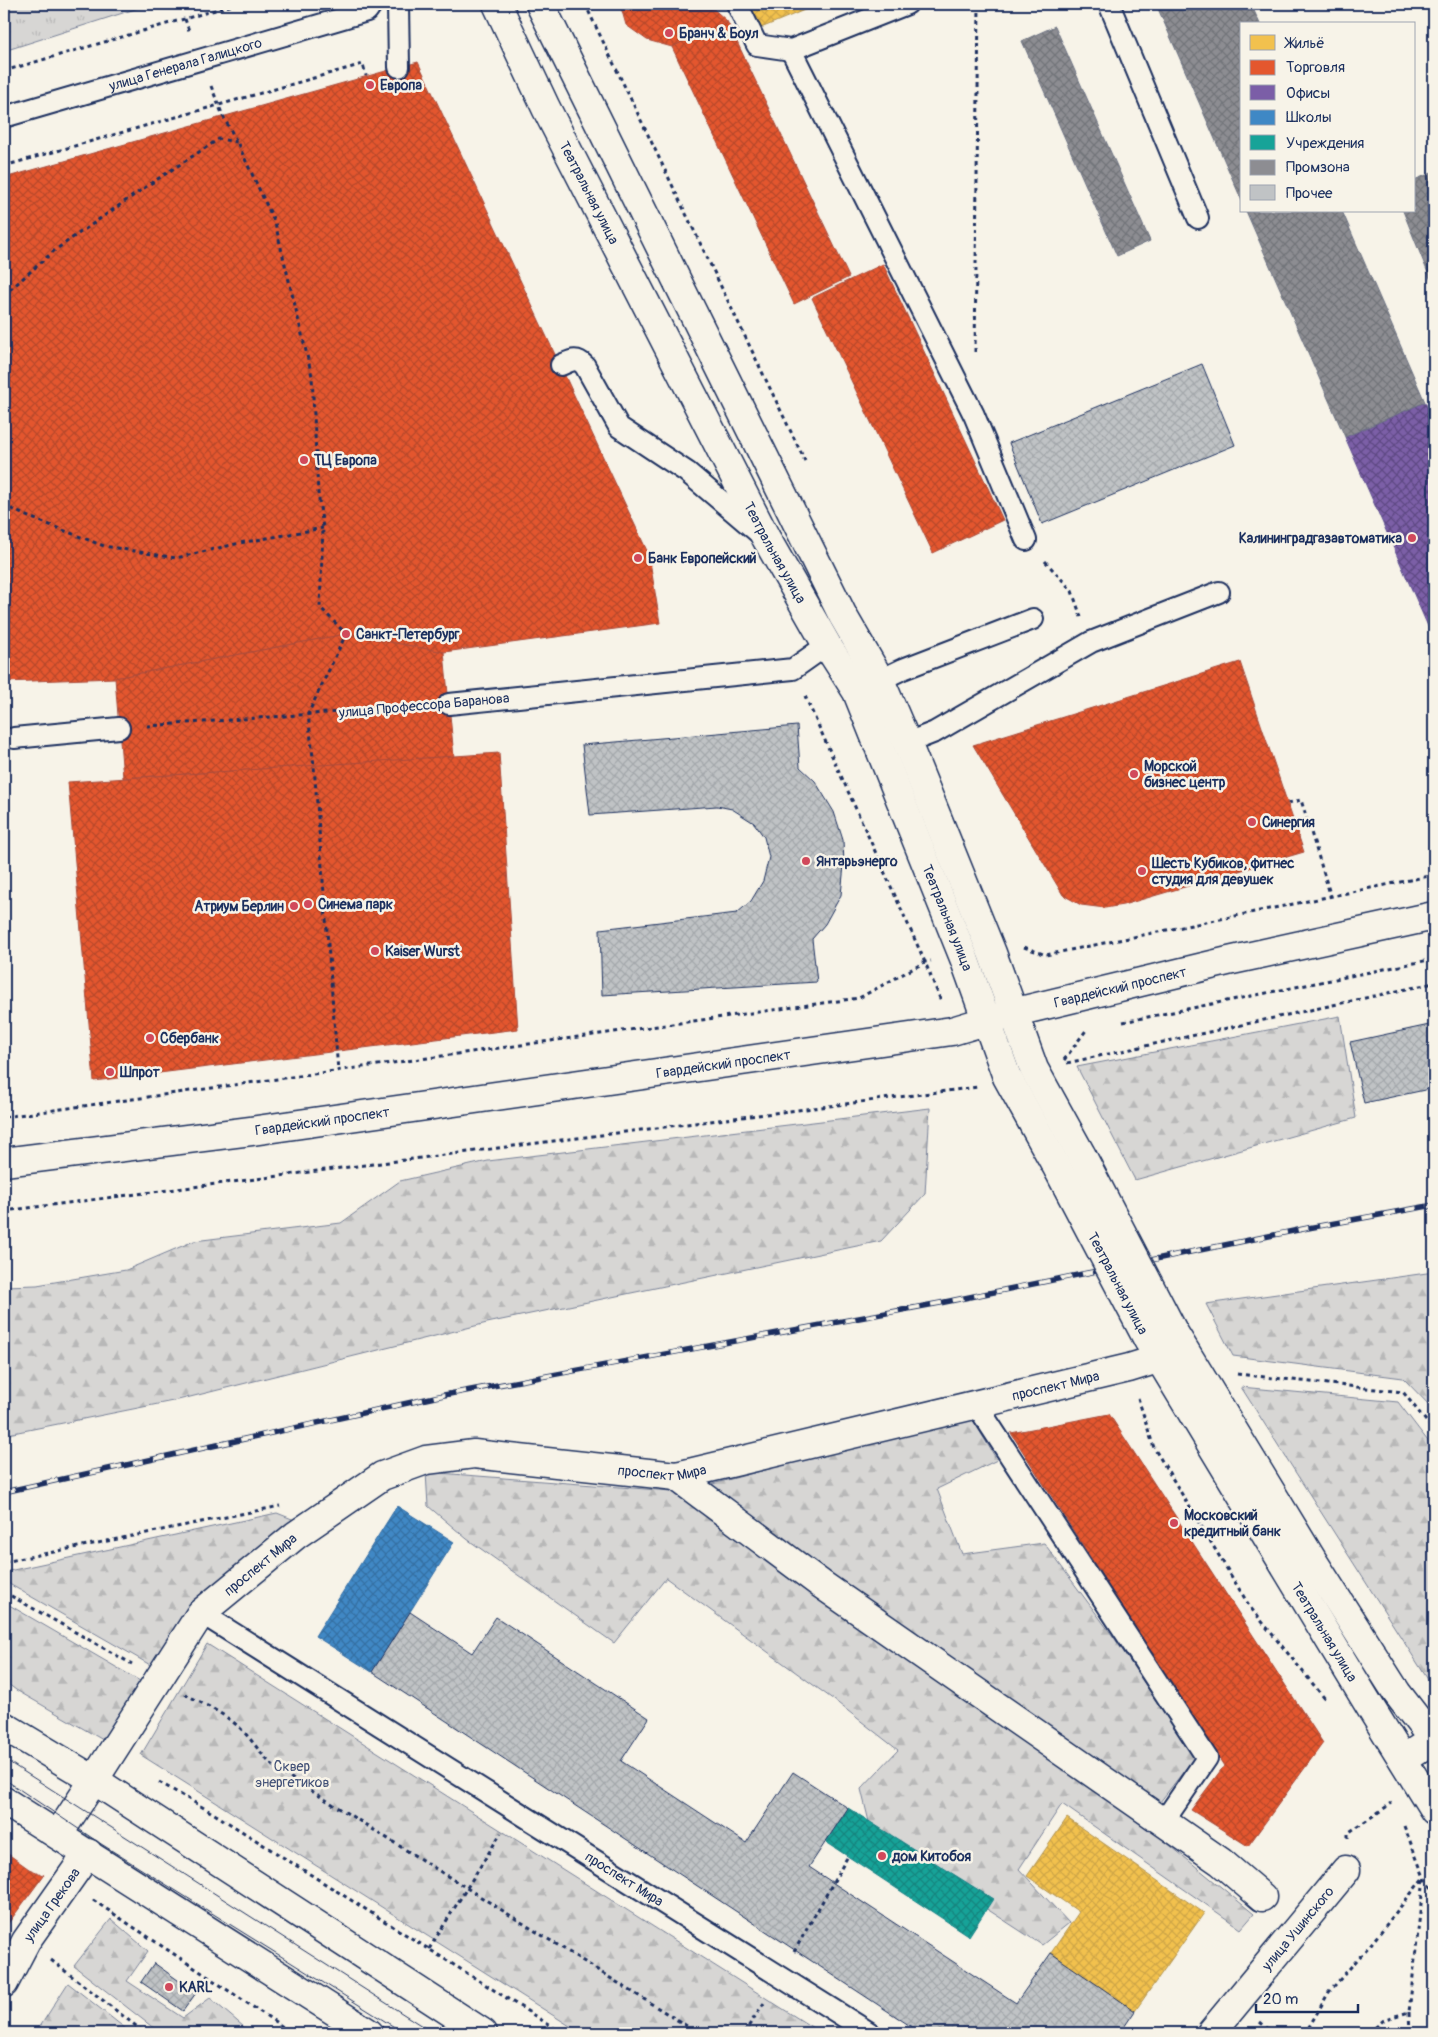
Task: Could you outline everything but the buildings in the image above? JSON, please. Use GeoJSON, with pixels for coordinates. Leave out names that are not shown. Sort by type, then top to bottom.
{"type":"FeatureCollection","features":[{"type":"Feature","properties":{"kind":"main road","name":"Театральная улица"},"geometry":{"type":"LineString","coordinates":[[497,4],[546,108],[766,538],[827,645],[857,692],[964,958],[1034,1070],[1082,1156],[1173,1330],[1381,1668],[1397,1693],[1434,1740]]}},
{"type":"Feature","properties":{"kind":"main road","name":"Театральная улица"},"geometry":{"type":"LineString","coordinates":[[540,4],[843,616],[880,680],[992,953],[1007,1077],[1153,1349],[1434,1810]]}},
{"type":"Feature","properties":{"kind":"main road","name":"Гвардейский проспект"},"geometry":{"type":"LineString","coordinates":[[4,1162],[251,1131],[952,1032],[999,1016],[1228,961],[1434,916]]}},
{"type":"Feature","properties":{"kind":"main road","name":"проспект Мира"},"geometry":{"type":"LineString","coordinates":[[58,1835],[201,1613],[296,1535],[382,1476],[426,1460],[474,1454],[676,1476],[1129,1368],[1153,1349]]}},
{"type":"Feature","properties":{"kind":"main road"},"geometry":{"type":"LineString","coordinates":[[676,1476],[822,1584],[1221,1862],[1262,1896]]}},
{"type":"Feature","properties":{"kind":"main road"},"geometry":{"type":"LineString","coordinates":[[4,1726],[94,1780],[482,2033]]}},
{"type":"Feature","properties":{"kind":"main road"},"geometry":{"type":"LineString","coordinates":[[1403,1760],[1434,1740]]}},
{"type":"Feature","properties":{"kind":"main road"},"geometry":{"type":"LineString","coordinates":[[4,1801],[369,2033]]}},
{"type":"Feature","properties":{"kind":"main road","name":"улица Грекова"},"geometry":{"type":"LineString","coordinates":[[4,1983],[26,1942],[88,1854]]}},
{"type":"Feature","properties":{"kind":"main road","name":"улица Ушинского"},"geometry":{"type":"LineString","coordinates":[[1211,2033],[1346,1870]]}},
{"type":"Feature","properties":{"kind":"lane"},"geometry":{"type":"LineString","coordinates":[[398,4],[399,67]]}},
{"type":"Feature","properties":{"kind":"lane"},"geometry":{"type":"LineString","coordinates":[[737,4],[757,45],[791,50],[907,4]]}},
{"type":"Feature","properties":{"kind":"lane"},"geometry":{"type":"LineString","coordinates":[[1109,4],[1198,218]]}},
{"type":"Feature","properties":{"kind":"lane","name":"улица Генерала Галицкого"},"geometry":{"type":"LineString","coordinates":[[4,117],[370,8]]}},
{"type":"Feature","properties":{"kind":"lane"},"geometry":{"type":"LineString","coordinates":[[791,50],[974,415],[1026,540]]}},
{"type":"Feature","properties":{"kind":"lane"},"geometry":{"type":"LineString","coordinates":[[561,364],[574,359],[586,366],[619,427],[687,472],[766,538]]}},
{"type":"Feature","properties":{"kind":"lane"},"geometry":{"type":"LineString","coordinates":[[907,743],[935,732],[1090,642],[1219,592]]}},
{"type":"Feature","properties":{"kind":"lane"},"geometry":{"type":"LineString","coordinates":[[880,680],[903,669],[1034,619]]}},
{"type":"Feature","properties":{"kind":"lane","name":"улица Профессора Баранова"},"geometry":{"type":"LineString","coordinates":[[449,704],[793,669],[827,645]]}},
{"type":"Feature","properties":{"kind":"lane"},"geometry":{"type":"LineString","coordinates":[[14,738],[119,728]]}},
{"type":"Feature","properties":{"kind":"lane"},"geometry":{"type":"LineString","coordinates":[[976,1404],[1207,1758],[1164,1822]]}},
{"type":"Feature","properties":{"kind":"lane","name":"проспект Мира"},"geometry":{"type":"LineString","coordinates":[[201,1613],[870,2033]]}},
{"type":"Feature","properties":{"kind":"path"},"geometry":{"type":"LineString","coordinates":[[4,71],[236,4]]}},
{"type":"Feature","properties":{"kind":"path"},"geometry":{"type":"LineString","coordinates":[[585,4],[809,470]]}},
{"type":"Feature","properties":{"kind":"path"},"geometry":{"type":"LineString","coordinates":[[974,356],[980,4]]}},
{"type":"Feature","properties":{"kind":"path"},"geometry":{"type":"LineString","coordinates":[[4,166],[363,64],[366,76]]}},
{"type":"Feature","properties":{"kind":"path"},"geometry":{"type":"LineString","coordinates":[[214,93],[275,223],[312,376],[318,493],[323,528],[320,607],[346,634],[308,714],[314,766],[338,1071]]}},
{"type":"Feature","properties":{"kind":"path"},"geometry":{"type":"LineString","coordinates":[[4,295],[55,250],[150,184],[220,139],[237,142]]}},
{"type":"Feature","properties":{"kind":"path"},"geometry":{"type":"LineString","coordinates":[[4,505],[24,515],[104,546],[176,558],[240,543],[323,528]]}},
{"type":"Feature","properties":{"kind":"path"},"geometry":{"type":"LineString","coordinates":[[1026,540],[1072,591],[1090,642]]}},
{"type":"Feature","properties":{"kind":"path"},"geometry":{"type":"LineString","coordinates":[[805,696],[925,962],[952,1032]]}},
{"type":"Feature","properties":{"kind":"path","name":"улица Профессора Баранова"},"geometry":{"type":"LineString","coordinates":[[119,728],[449,704]]}},
{"type":"Feature","properties":{"kind":"path"},"geometry":{"type":"LineString","coordinates":[[1288,803],[1300,800],[1331,897]]}},
{"type":"Feature","properties":{"kind":"path"},"geometry":{"type":"LineString","coordinates":[[992,953],[1024,947],[1046,955],[1434,875]]}},
{"type":"Feature","properties":{"kind":"path"},"geometry":{"type":"LineString","coordinates":[[1021,938],[1027,956]]}},
{"type":"Feature","properties":{"kind":"path"},"geometry":{"type":"LineString","coordinates":[[4,1117],[859,998],[925,962],[964,958]]}},
{"type":"Feature","properties":{"kind":"path"},"geometry":{"type":"LineString","coordinates":[[1116,1023],[1434,959]]}},
{"type":"Feature","properties":{"kind":"path"},"geometry":{"type":"LineString","coordinates":[[1061,1065],[1434,983]]}},
{"type":"Feature","properties":{"kind":"path"},"geometry":{"type":"LineString","coordinates":[[1061,1065],[1088,1029]]}},
{"type":"Feature","properties":{"kind":"path"},"geometry":{"type":"LineString","coordinates":[[1058,1056],[1061,1065]]}},
{"type":"Feature","properties":{"kind":"path"},"geometry":{"type":"LineString","coordinates":[[4,1211],[978,1087],[1007,1077]]}},
{"type":"Feature","properties":{"kind":"path"},"geometry":{"type":"LineString","coordinates":[[974,1079],[982,1095]]}},
{"type":"Feature","properties":{"kind":"path"},"geometry":{"type":"LineString","coordinates":[[1129,1368],[1154,1448],[1164,1465],[1250,1607],[1329,1704]]}},
{"type":"Feature","properties":{"kind":"path"},"geometry":{"type":"LineString","coordinates":[[1232,1373],[1403,1392],[1434,1432]]}},
{"type":"Feature","properties":{"kind":"path"},"geometry":{"type":"LineString","coordinates":[[4,1562],[278,1506],[315,1521]]}},
{"type":"Feature","properties":{"kind":"path"},"geometry":{"type":"LineString","coordinates":[[4,1592],[234,1723],[274,1768],[698,2033]]}},
{"type":"Feature","properties":{"kind":"path"},"geometry":{"type":"LineString","coordinates":[[111,1754],[216,1814],[562,2033]]}},
{"type":"Feature","properties":{"kind":"path"},"geometry":{"type":"LineString","coordinates":[[1346,1870],[1348,1833],[1395,1801],[1398,1810]]}},
{"type":"Feature","properties":{"kind":"path"},"geometry":{"type":"LineString","coordinates":[[429,1949],[515,1810]]}},
{"type":"Feature","properties":{"kind":"path"},"geometry":{"type":"LineString","coordinates":[[1401,1818],[1424,1877],[1434,1891]]}},
{"type":"Feature","properties":{"kind":"path"},"geometry":{"type":"LineString","coordinates":[[744,2033],[782,1978],[794,1950],[848,1856]]}},
{"type":"Feature","properties":{"kind":"path"},"geometry":{"type":"LineString","coordinates":[[1410,2033],[1409,2012],[1424,1877]]}},
{"type":"Feature","properties":{"kind":"path"},"geometry":{"type":"LineString","coordinates":[[1302,2033],[1308,2027],[1329,1992],[1371,1944],[1424,1877]]}},
{"type":"Feature","properties":{"kind":"path"},"geometry":{"type":"LineString","coordinates":[[68,1883],[292,2033]]}},
{"type":"Feature","properties":{"kind":"path"},"geometry":{"type":"LineString","coordinates":[[26,1942],[145,2033]]}},
{"type":"Feature","properties":{"kind":"path"},"geometry":{"type":"LineString","coordinates":[[1369,2033],[1385,2019],[1409,2012]]}},
{"type":"Feature","properties":{"kind":"green space"},"geometry":{"type":"Polygon","coordinates":[[[4,4],[151,4],[4,51],[4,4]]]}},
{"type":"Feature","properties":{"kind":"green space"},"geometry":{"type":"Polygon","coordinates":[[[1340,1016],[1356,1118],[1135,1180],[1077,1067],[1340,1016]]]}},
{"type":"Feature","properties":{"kind":"green space"},"geometry":{"type":"Polygon","coordinates":[[[930,1108],[925,1194],[881,1241],[487,1323],[178,1400],[8,1434],[4,1433],[4,1286],[37,1285],[126,1270],[194,1241],[341,1223],[400,1181],[488,1161],[930,1108]]]}},
{"type":"Feature","properties":{"kind":"green space"},"geometry":{"type":"Polygon","coordinates":[[[1434,1272],[1434,1410],[1403,1378],[1233,1356],[1206,1304],[1434,1272]]]}},
{"type":"Feature","properties":{"kind":"green space"},"geometry":{"type":"Polygon","coordinates":[[[1241,1387],[1398,1402],[1434,1449],[1434,1689],[1241,1387]]]}},
{"type":"Feature","properties":{"kind":"green space"},"geometry":{"type":"Polygon","coordinates":[[[970,1415],[997,1460],[937,1489],[962,1554],[1044,1543],[1115,1639],[1194,1758],[1160,1802],[840,1584],[705,1486],[970,1415]]]}},
{"type":"Feature","properties":{"kind":"green space"},"geometry":{"type":"Polygon","coordinates":[[[426,1472],[671,1491],[1150,1829],[1254,1914],[1241,1929],[1062,1804],[1019,1869],[1069,1923],[1042,1945],[872,1834],[861,1789],[898,1750],[834,1700],[666,1578],[614,1643],[467,1539],[428,1506],[426,1472]]]}},
{"type":"Feature","properties":{"kind":"green space"},"geometry":{"type":"Polygon","coordinates":[[[277,1513],[297,1521],[152,1666],[4,1581],[4,1572],[277,1513]]]}},
{"type":"Feature","properties":{"kind":"green space"},"geometry":{"type":"Polygon","coordinates":[[[4,1602],[140,1681],[103,1740],[16,1690],[4,1681],[4,1602]]]}},
{"type":"Feature","properties":{"kind":"green space","name":"Сквер энергетиков"},"geometry":{"type":"Polygon","coordinates":[[[207,1644],[821,2033],[581,2033],[141,1755],[207,1644]]]}},
{"type":"Feature","properties":{"kind":"green space"},"geometry":{"type":"Polygon","coordinates":[[[111,1919],[148,1951],[127,1981],[183,2018],[210,1998],[251,2033],[160,2033],[74,1966],[111,1919]]]}},
{"type":"Feature","properties":{"kind":"green space"},"geometry":{"type":"Polygon","coordinates":[[[68,1983],[131,2033],[36,2033],[68,1983]]]}},
{"type":"Feature","properties":{"kind":"tram line"},"geometry":{"type":"LineString","coordinates":[[4,1759],[433,2033]]}},
{"type":"Feature","properties":{"kind":"tram line"},"geometry":{"type":"LineString","coordinates":[[4,1779],[98,1842],[404,2033]]}},
{"type":"Feature","properties":{"kind":"railway"},"geometry":{"type":"LineString","coordinates":[[4,1492],[444,1395],[940,1303],[1308,1228],[1434,1205]]}},
{"type":"Feature","properties":{"kind":"place","name":"Бранч & Боул"},"geometry":{"type":"Point","coordinates":[669,33]}},
{"type":"Feature","properties":{"kind":"place","name":"Европа"},"geometry":{"type":"Point","coordinates":[370,85]}},
{"type":"Feature","properties":{"kind":"place","name":"ТЦ Европа"},"geometry":{"type":"Point","coordinates":[304,460]}},
{"type":"Feature","properties":{"kind":"place","name":"Калининградгазавтоматика"},"geometry":{"type":"Point","coordinates":[1412,538]}},
{"type":"Feature","properties":{"kind":"place","name":"Банк Европейский"},"geometry":{"type":"Point","coordinates":[638,558]}},
{"type":"Feature","properties":{"kind":"place","name":"Санкт-Петербург"},"geometry":{"type":"Point","coordinates":[346,634]}},
{"type":"Feature","properties":{"kind":"place","name":"Морской бизнес центр"},"geometry":{"type":"Point","coordinates":[1134,774]}},
{"type":"Feature","properties":{"kind":"place","name":"Синергия"},"geometry":{"type":"Point","coordinates":[1252,822]}},
{"type":"Feature","properties":{"kind":"place","name":"Янтарьэнерго"},"geometry":{"type":"Point","coordinates":[806,861]}},
{"type":"Feature","properties":{"kind":"place","name":"Шесть Кубиков, фитнес студия для девушек"},"geometry":{"type":"Point","coordinates":[1142,871]}},
{"type":"Feature","properties":{"kind":"place","name":"Синема парк"},"geometry":{"type":"Point","coordinates":[308,904]}},
{"type":"Feature","properties":{"kind":"place","name":"Атриум Берлин"},"geometry":{"type":"Point","coordinates":[294,906]}},
{"type":"Feature","properties":{"kind":"place","name":"Kaiser Wurst"},"geometry":{"type":"Point","coordinates":[375,951]}},
{"type":"Feature","properties":{"kind":"place","name":"Сбербанк"},"geometry":{"type":"Point","coordinates":[150,1038]}},
{"type":"Feature","properties":{"kind":"place","name":"Шпрот"},"geometry":{"type":"Point","coordinates":[110,1072]}},
{"type":"Feature","properties":{"kind":"place","name":"Московский кредитный банк"},"geometry":{"type":"Point","coordinates":[1174,1523]}},
{"type":"Feature","properties":{"kind":"place","name":"дом Китобоя"},"geometry":{"type":"Point","coordinates":[882,1856]}},
{"type":"Feature","properties":{"kind":"place","name":"KARL"},"geometry":{"type":"Point","coordinates":[169,1987]}}]}
